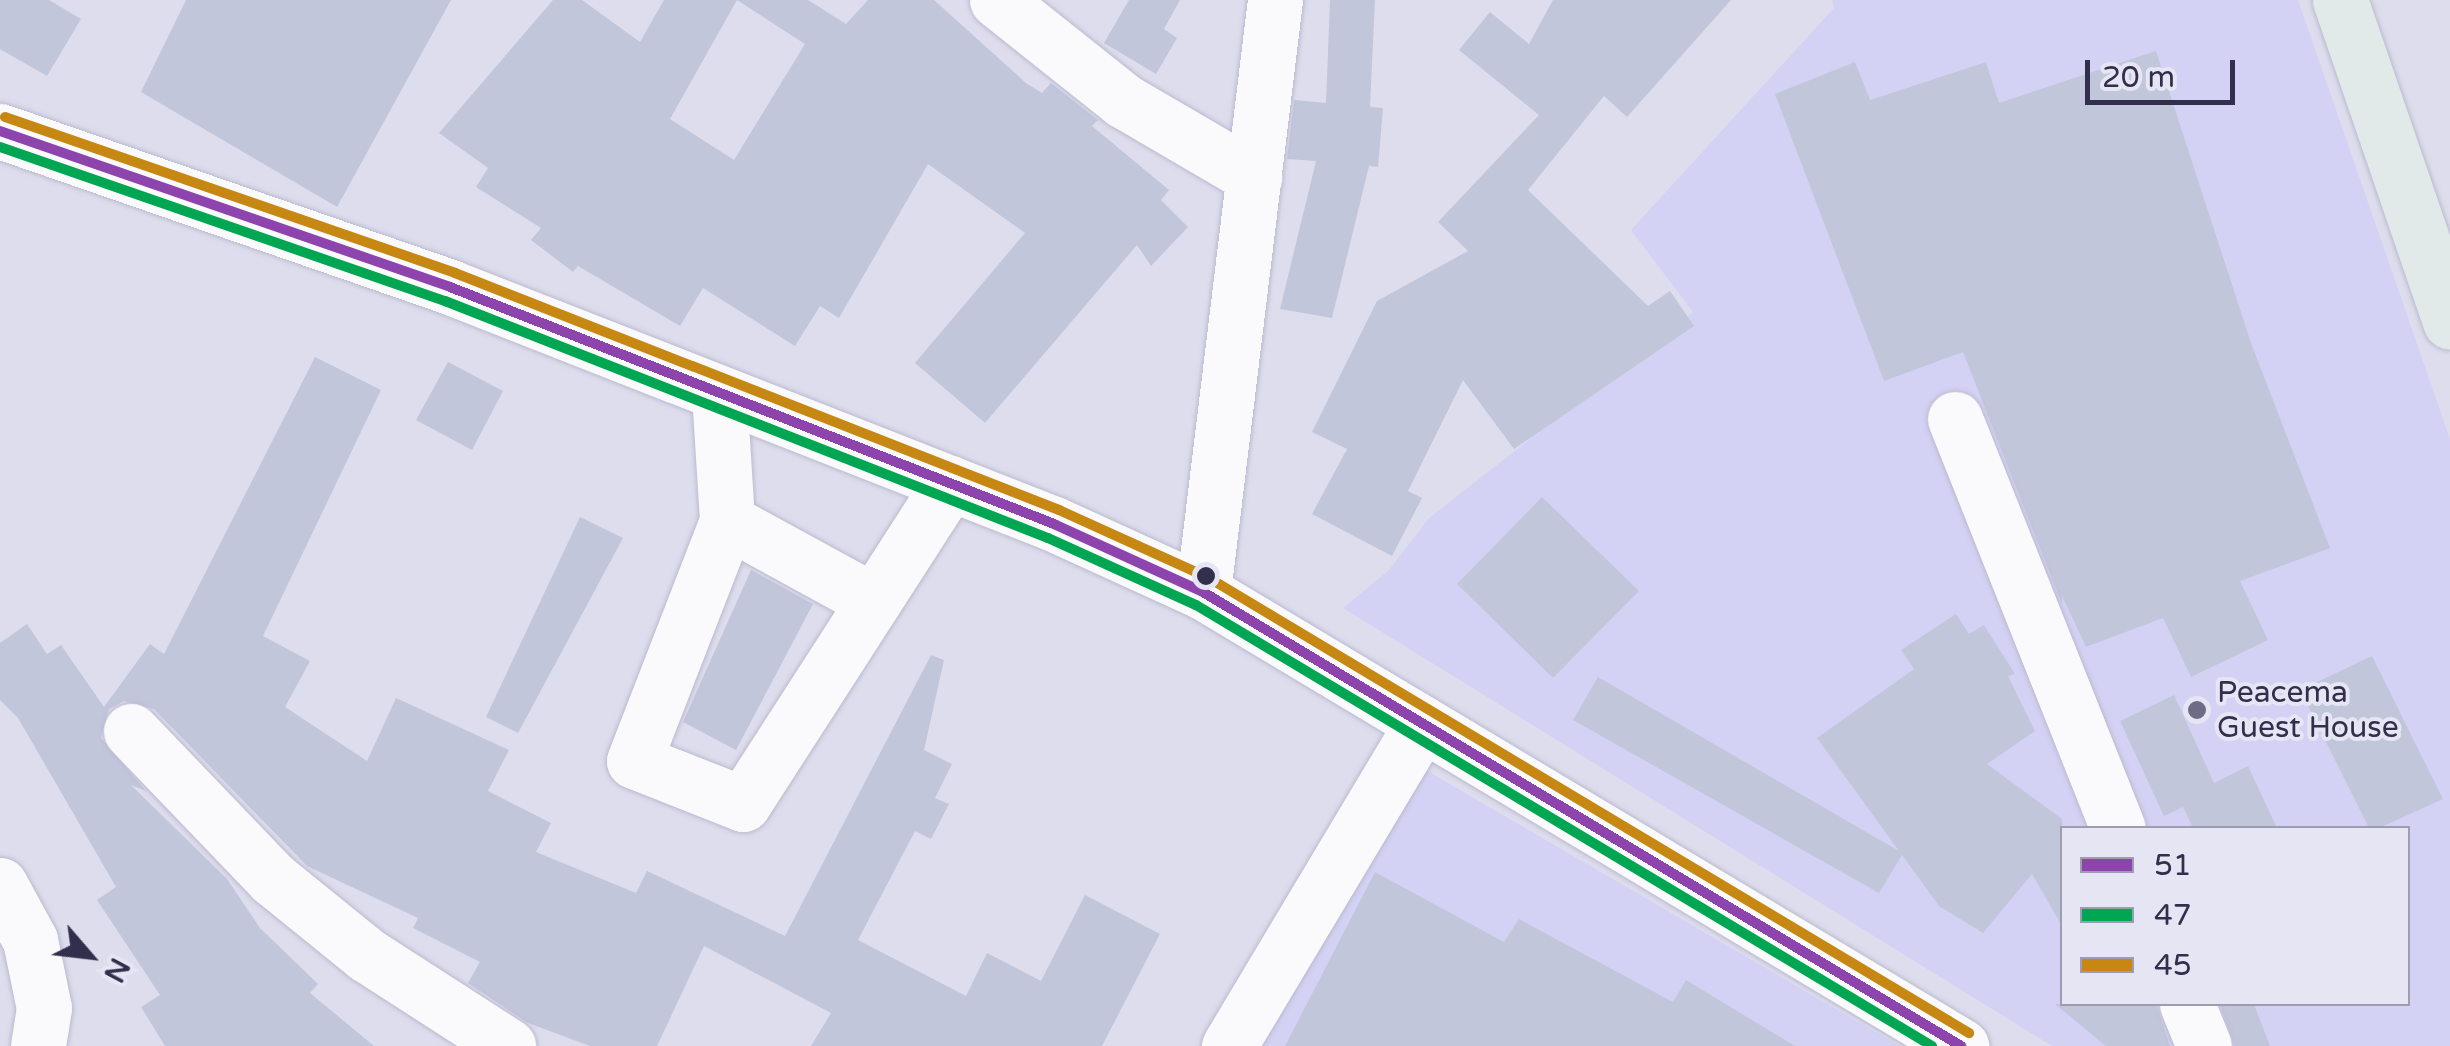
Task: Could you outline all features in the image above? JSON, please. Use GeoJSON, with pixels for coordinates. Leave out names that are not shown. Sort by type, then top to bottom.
{"type":"FeatureCollection","features":[{"type":"Feature","properties":{"kind":"main road"},"geometry":{"type":"LineString","coordinates":[[2340,0],[2450,322]]}},
{"type":"Feature","properties":{"kind":"street"},"geometry":{"type":"LineString","coordinates":[[997,0],[1124,101],[1254,177]]}},
{"type":"Feature","properties":{"kind":"street"},"geometry":{"type":"LineString","coordinates":[[1203,592],[1275,0]]}},
{"type":"Feature","properties":{"kind":"street"},"geometry":{"type":"LineString","coordinates":[[0,132],[450,287],[950,483],[1203,592],[1961,1046]]}},
{"type":"Feature","properties":{"kind":"street"},"geometry":{"type":"LineString","coordinates":[[720,393],[727,521],[634,762],[744,804],[950,483]]}},
{"type":"Feature","properties":{"kind":"street"},"geometry":{"type":"LineString","coordinates":[[1956,418],[2117,826]]}},
{"type":"Feature","properties":{"kind":"street"},"geometry":{"type":"LineString","coordinates":[[727,521],[873,601]]}},
{"type":"Feature","properties":{"kind":"street"},"geometry":{"type":"LineString","coordinates":[[1229,1046],[1422,723]]}},
{"type":"Feature","properties":{"kind":"street"},"geometry":{"type":"LineString","coordinates":[[131,731],[274,880],[367,954],[508,1046]]}},
{"type":"Feature","properties":{"kind":"street"},"geometry":{"type":"LineString","coordinates":[[0,885],[30,940],[44,1008],[38,1046]]}},
{"type":"Feature","properties":{"kind":"street"},"geometry":{"type":"LineString","coordinates":[[2188,1006],[2204,1046]]}},
{"type":"Feature","properties":{"kind":"shaded area"},"geometry":{"type":"Polygon","coordinates":[[[1832,0],[2298,0],[2450,439],[2450,1046],[2052,1046],[1343,608],[1389,570],[1429,518],[1693,312],[1631,230],[1834,8],[1832,0]]]}},
{"type":"Feature","properties":{"kind":"shaded area"},"geometry":{"type":"Polygon","coordinates":[[[1419,766],[1899,1046],[1250,1046],[1419,766]]]}},
{"type":"Feature","properties":{"kind":"building"},"geometry":{"type":"Polygon","coordinates":[[[0,0],[49,0],[81,19],[47,76],[0,49],[0,0]]]}},
{"type":"Feature","properties":{"kind":"building"},"geometry":{"type":"Polygon","coordinates":[[[186,0],[451,0],[337,207],[141,92],[186,0]]]}},
{"type":"Feature","properties":{"kind":"building"},"geometry":{"type":"Polygon","coordinates":[[[553,0],[582,0],[640,42],[664,0],[737,0],[808,0],[846,24],[868,0],[934,0],[1026,83],[1042,93],[1051,83],[1098,120],[1092,126],[1169,190],[1161,200],[1188,227],[1151,266],[1137,245],[985,423],[915,363],[1025,233],[928,164],[839,318],[820,306],[795,346],[703,288],[680,326],[578,266],[573,272],[531,240],[541,228],[476,187],[488,168],[439,133],[553,0]],[[737,0],[670,119],[734,160],[805,44],[737,0]]]}},
{"type":"Feature","properties":{"kind":"building"},"geometry":{"type":"Polygon","coordinates":[[[1129,0],[1180,0],[1164,29],[1177,38],[1156,74],[1104,43],[1129,0]]]}},
{"type":"Feature","properties":{"kind":"building"},"geometry":{"type":"Polygon","coordinates":[[[1330,0],[1375,0],[1370,107],[1383,108],[1378,167],[1369,166],[1332,318],[1280,309],[1316,161],[1287,159],[1294,100],[1326,103],[1330,0]]]}},
{"type":"Feature","properties":{"kind":"building"},"geometry":{"type":"Polygon","coordinates":[[[1553,0],[1731,0],[1627,117],[1604,96],[1528,190],[1648,306],[1670,291],[1694,326],[1514,449],[1463,380],[1408,491],[1422,498],[1392,556],[1312,514],[1347,449],[1312,432],[1377,301],[1468,251],[1438,222],[1539,115],[1459,50],[1490,12],[1529,44],[1553,0]]]}},
{"type":"Feature","properties":{"kind":"building"},"geometry":{"type":"Polygon","coordinates":[[[2156,51],[2251,343],[2330,548],[2240,581],[2268,640],[2191,677],[2163,618],[2086,647],[2062,596],[2062,604],[1963,352],[1884,381],[1775,94],[1855,62],[1870,100],[1986,62],[1999,103],[2156,51]]]}},
{"type":"Feature","properties":{"kind":"building"},"geometry":{"type":"Polygon","coordinates":[[[315,357],[381,390],[263,636],[310,661],[285,707],[367,761],[396,698],[509,750],[488,791],[551,823],[536,852],[636,893],[647,871],[785,936],[931,655],[944,660],[924,750],[952,764],[935,798],[949,804],[931,839],[915,831],[858,940],[966,996],[987,953],[1041,981],[1085,895],[1160,934],[1102,1046],[811,1046],[831,1013],[704,946],[657,1046],[590,1046],[528,1023],[468,983],[480,962],[413,928],[418,918],[307,866],[154,709],[124,701],[109,709],[101,738],[146,791],[131,785],[227,879],[260,928],[318,984],[310,993],[374,1046],[165,1046],[141,1007],[160,995],[97,900],[116,887],[18,718],[0,700],[0,643],[27,624],[47,654],[61,645],[104,707],[150,644],[164,654],[315,357]]]}},
{"type":"Feature","properties":{"kind":"building"},"geometry":{"type":"Polygon","coordinates":[[[448,362],[503,391],[472,450],[416,420],[448,362]]]}},
{"type":"Feature","properties":{"kind":"building"},"geometry":{"type":"Polygon","coordinates":[[[1542,497],[1639,591],[1553,678],[1457,584],[1542,497]]]}},
{"type":"Feature","properties":{"kind":"building"},"geometry":{"type":"Polygon","coordinates":[[[580,517],[623,538],[518,733],[486,717],[580,517]]]}},
{"type":"Feature","properties":{"kind":"building"},"geometry":{"type":"Polygon","coordinates":[[[751,570],[813,604],[736,750],[683,722],[751,570]]]}},
{"type":"Feature","properties":{"kind":"building"},"geometry":{"type":"Polygon","coordinates":[[[1956,614],[1969,634],[1984,625],[2015,674],[2008,676],[2035,731],[1987,764],[2062,819],[2060,923],[2032,874],[1983,933],[1939,906],[1902,855],[1879,893],[1573,720],[1598,677],[1899,851],[1817,738],[1914,669],[1901,650],[1956,614]]]}},
{"type":"Feature","properties":{"kind":"building"},"geometry":{"type":"Polygon","coordinates":[[[2372,656],[2443,799],[2383,826],[2368,826],[2300,690],[2372,656]]]}},
{"type":"Feature","properties":{"kind":"building"},"geometry":{"type":"Polygon","coordinates":[[[2174,695],[2214,783],[2248,766],[2276,826],[2192,826],[2183,807],[2164,816],[2120,721],[2174,695]]]}},
{"type":"Feature","properties":{"kind":"building"},"geometry":{"type":"Polygon","coordinates":[[[1375,872],[1504,942],[1519,919],[1673,1002],[1686,980],[1795,1046],[1285,1046],[1375,872]]]}},
{"type":"Feature","properties":{"kind":"building"},"geometry":{"type":"Polygon","coordinates":[[[2055,1004],[2157,1006],[2170,1046],[2106,1046],[2055,1004]]]}},
{"type":"Feature","properties":{"kind":"building"},"geometry":{"type":"Polygon","coordinates":[[[2221,1006],[2255,1006],[2270,1046],[2235,1046],[2221,1006]]]}},
{"type":"Feature","properties":{"kind":"transit line","name":"45"},"geometry":{"type":"LineString","coordinates":[[5,117],[455,273],[1059,510],[1209,578],[1969,1033]]}},
{"type":"Feature","properties":{"kind":"transit line","name":"51"},"geometry":{"type":"LineString","coordinates":[[0,131],[450,287],[1054,524],[1203,592],[1961,1046]]}},
{"type":"Feature","properties":{"kind":"transit line","name":"47"},"geometry":{"type":"LineString","coordinates":[[0,147],[445,301],[1048,538],[1196,605],[1932,1046]]}},
{"type":"Feature","properties":{"kind":"place","name":"Peacema Guest House"},"geometry":{"type":"Point","coordinates":[2197,710]}}]}
